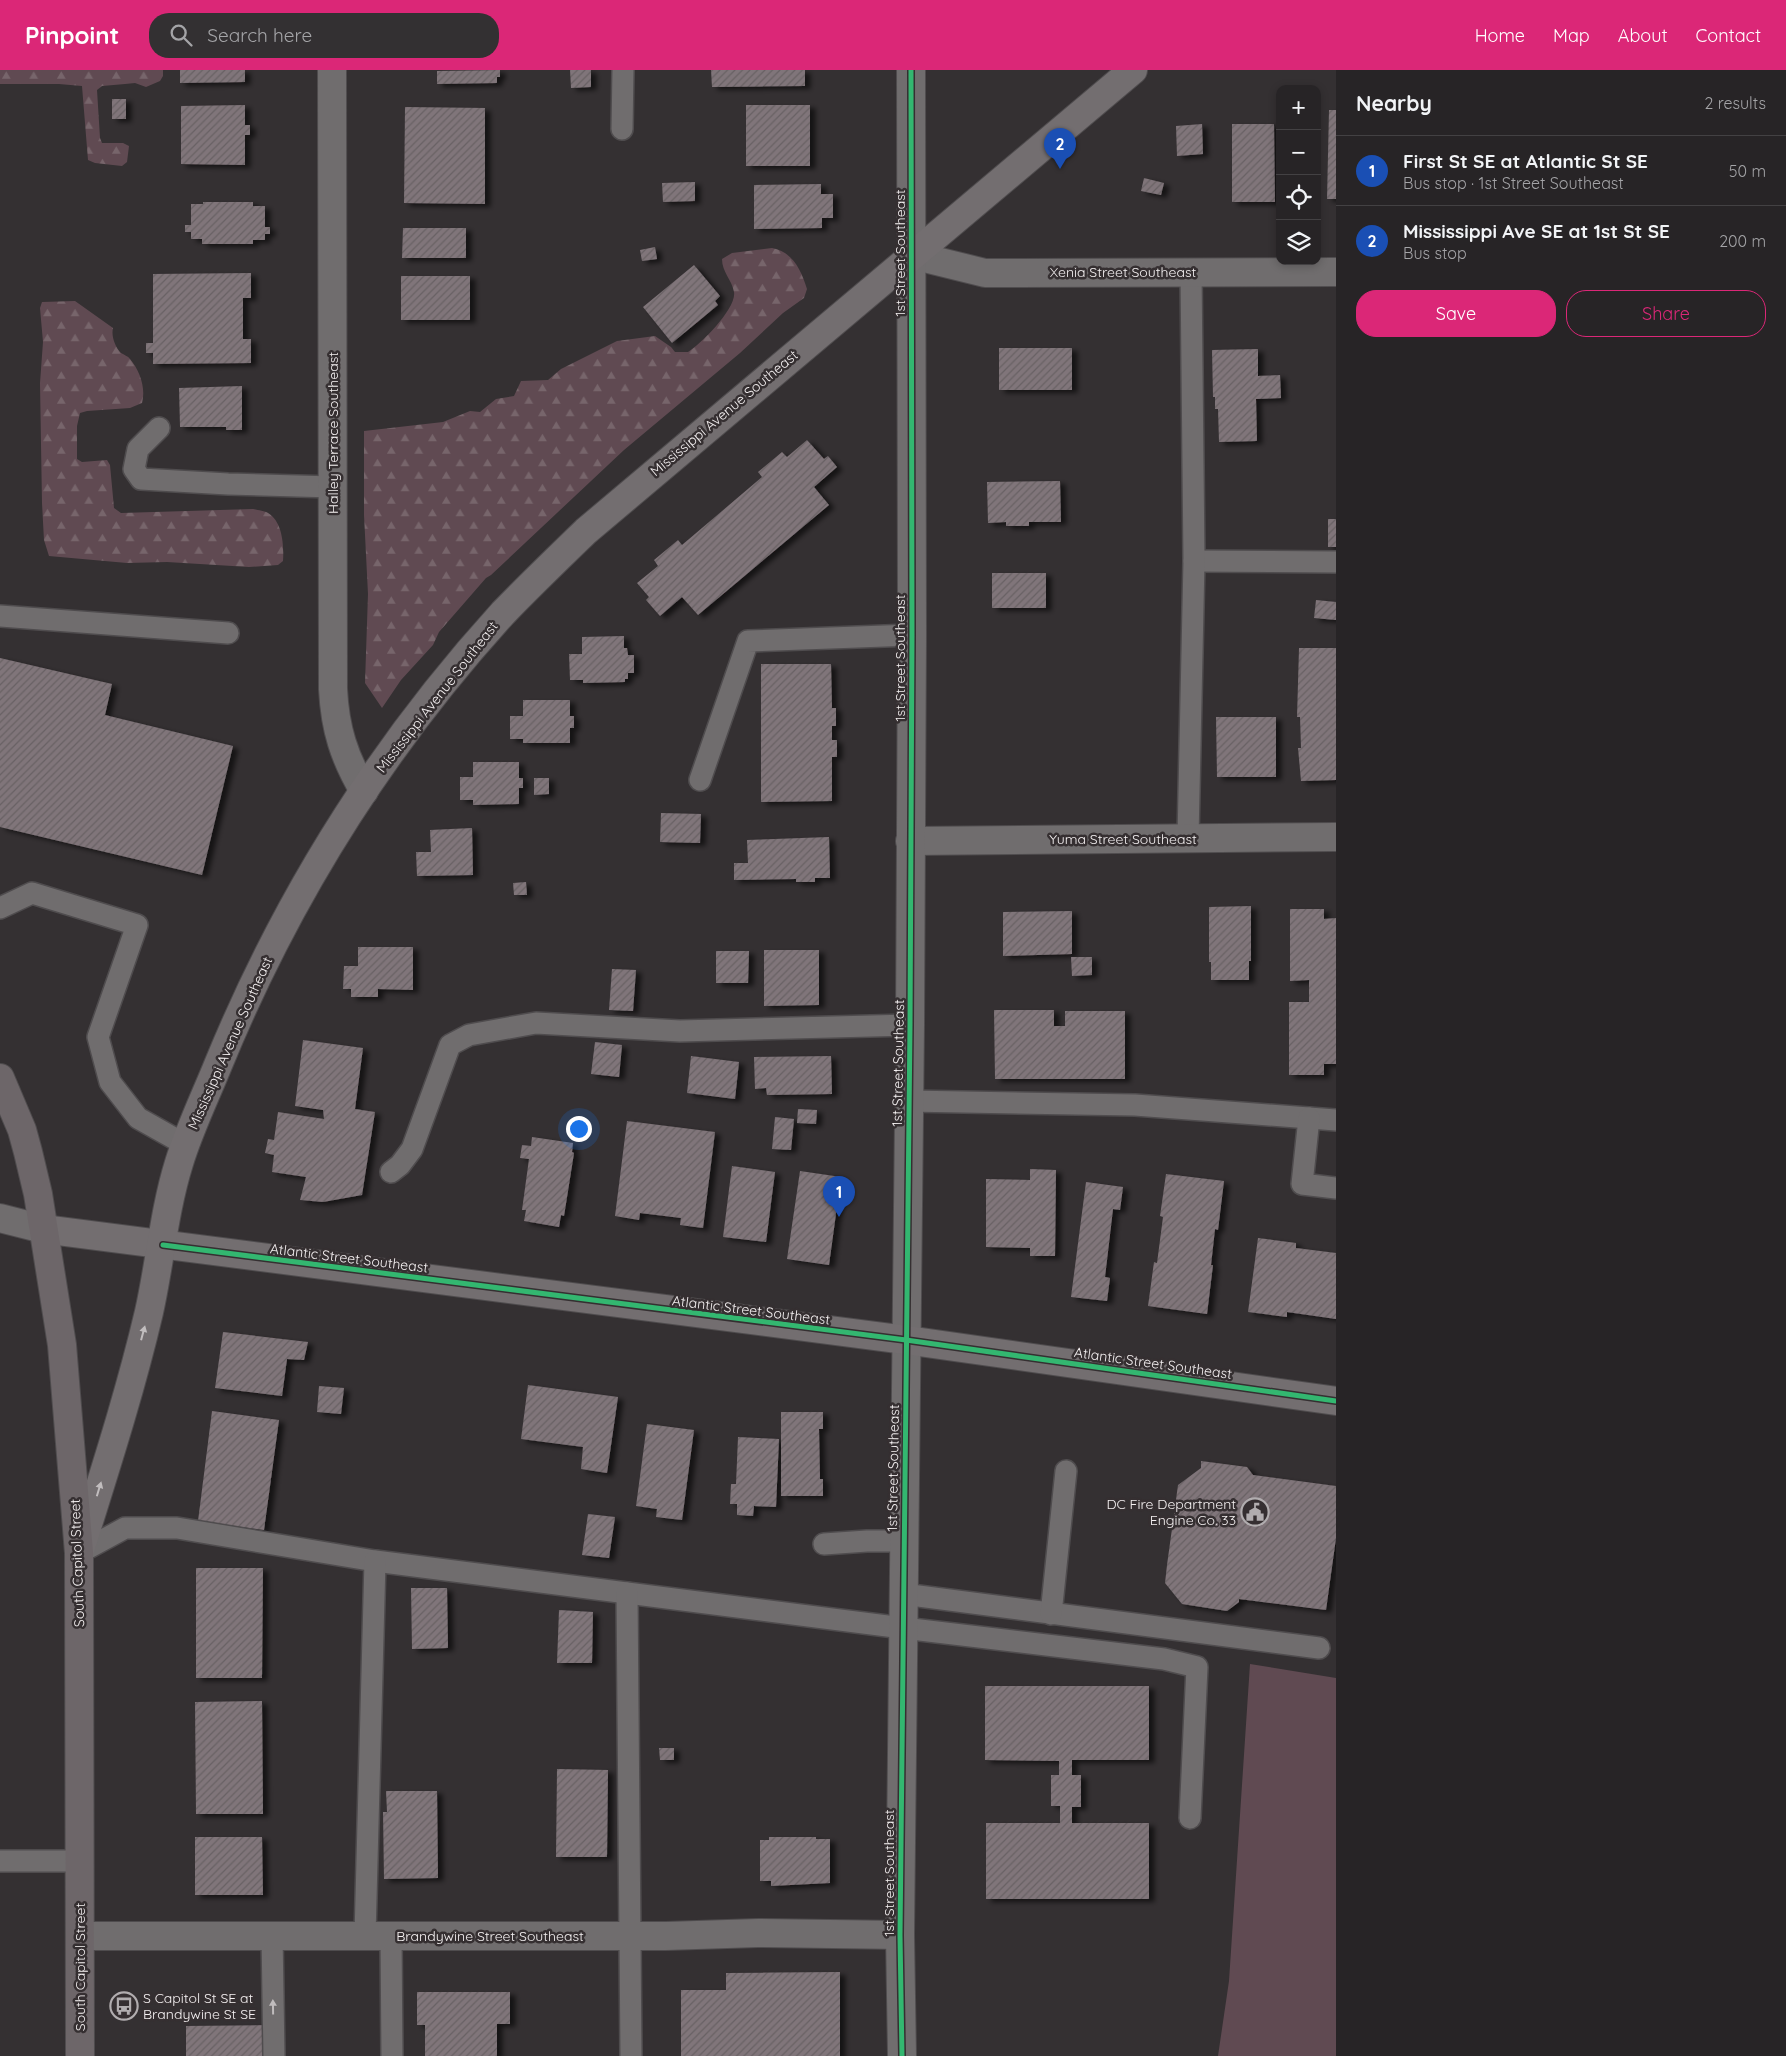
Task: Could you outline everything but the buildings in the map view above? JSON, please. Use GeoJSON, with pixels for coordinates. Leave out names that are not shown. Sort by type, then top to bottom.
{"type":"FeatureCollection","features":[{"type":"Feature","properties":{"kind":"main road","name":"Mississippi Avenue Southeast"},"geometry":{"type":"LineString","coordinates":[[79,1553],[112,1445],[148,1314],[163,1245],[173,1184],[186,1144],[230,1037],[273,945],[310,875],[364,791],[420,714],[461,662],[502,614],[572,544],[626,496],[1133,70]]}},
{"type":"Feature","properties":{"kind":"main road","name":"South Capitol Street"},"geometry":{"type":"LineString","coordinates":[[0,1078],[22,1130],[38,1194],[62,1345],[79,1553],[80,2056]]}},
{"type":"Feature","properties":{"kind":"main road","name":"Atlantic Street Southeast"},"geometry":{"type":"LineString","coordinates":[[43,1230],[906,1340],[1336,1401]]}},
{"type":"Feature","properties":{"kind":"street","name":"Halley Terrace Southeast"},"geometry":{"type":"LineString","coordinates":[[332,70],[334,710],[340,741],[364,791]]}},
{"type":"Feature","properties":{"kind":"street","name":"1st Street Southeast"},"geometry":{"type":"LineString","coordinates":[[902,2056],[900,1935],[910,1025],[912,635],[911,70]]}},
{"type":"Feature","properties":{"kind":"street","name":"Xenia Street Southeast"},"geometry":{"type":"LineString","coordinates":[[912,255],[985,273],[1336,272]]}},
{"type":"Feature","properties":{"kind":"street","name":"Yuma Street Southeast"},"geometry":{"type":"LineString","coordinates":[[910,841],[1336,838]]}},
{"type":"Feature","properties":{"kind":"street"},"geometry":{"type":"LineString","coordinates":[[0,1218],[43,1230]]}},
{"type":"Feature","properties":{"kind":"street","name":"Brandywine Street Southeast"},"geometry":{"type":"LineString","coordinates":[[80,1936],[629,1936],[758,1932],[900,1935]]}},
{"type":"Feature","properties":{"kind":"lane"},"geometry":{"type":"LineString","coordinates":[[622,129],[623,70]]}},
{"type":"Feature","properties":{"kind":"lane"},"geometry":{"type":"LineString","coordinates":[[1188,838],[1194,561],[1191,272]]}},
{"type":"Feature","properties":{"kind":"lane"},"geometry":{"type":"LineString","coordinates":[[158,428],[138,449],[134,469],[141,479],[333,487]]}},
{"type":"Feature","properties":{"kind":"lane"},"geometry":{"type":"LineString","coordinates":[[1194,561],[1336,562]]}},
{"type":"Feature","properties":{"kind":"lane"},"geometry":{"type":"LineString","coordinates":[[0,616],[228,633]]}},
{"type":"Feature","properties":{"kind":"lane"},"geometry":{"type":"LineString","coordinates":[[700,780],[748,641],[912,635]]}},
{"type":"Feature","properties":{"kind":"lane"},"geometry":{"type":"LineString","coordinates":[[0,908],[32,892],[137,925],[98,1037],[110,1082],[138,1118],[186,1144]]}},
{"type":"Feature","properties":{"kind":"lane"},"geometry":{"type":"LineString","coordinates":[[391,1172],[400,1165],[412,1149],[450,1045],[469,1034],[536,1023],[680,1031],[910,1025]]}},
{"type":"Feature","properties":{"kind":"lane"},"geometry":{"type":"LineString","coordinates":[[908,1101],[1135,1105],[1336,1120]]}},
{"type":"Feature","properties":{"kind":"lane"},"geometry":{"type":"LineString","coordinates":[[1309,1118],[1302,1184],[1336,1188]]}},
{"type":"Feature","properties":{"kind":"lane"},"geometry":{"type":"LineString","coordinates":[[1051,1614],[1066,1471]]}},
{"type":"Feature","properties":{"kind":"lane"},"geometry":{"type":"LineString","coordinates":[[79,1553],[125,1528],[177,1528],[375,1561],[1164,1659],[1197,1667],[1190,1818]]}},
{"type":"Feature","properties":{"kind":"lane"},"geometry":{"type":"LineString","coordinates":[[824,1544],[867,1541],[903,1542]]}},
{"type":"Feature","properties":{"kind":"lane"},"geometry":{"type":"LineString","coordinates":[[375,1561],[378,1936],[392,2056]]}},
{"type":"Feature","properties":{"kind":"lane"},"geometry":{"type":"LineString","coordinates":[[627,1593],[630,2056]]}},
{"type":"Feature","properties":{"kind":"lane"},"geometry":{"type":"LineString","coordinates":[[903,1594],[1319,1648]]}},
{"type":"Feature","properties":{"kind":"lane"},"geometry":{"type":"LineString","coordinates":[[0,1861],[80,1861]]}},
{"type":"Feature","properties":{"kind":"lane"},"geometry":{"type":"LineString","coordinates":[[272,1935],[274,2056]]}},
{"type":"Feature","properties":{"kind":"green space"},"geometry":{"type":"Polygon","coordinates":[[[0,70],[163,70],[163,76],[160,81],[146,87],[135,83],[102,86],[97,90],[100,138],[102,143],[123,143],[129,146],[127,162],[122,166],[95,163],[88,160],[82,86],[0,84],[0,70]]]}},
{"type":"Feature","properties":{"kind":"green space"},"geometry":{"type":"Polygon","coordinates":[[[772,248],[785,253],[799,269],[807,289],[804,298],[783,313],[740,353],[624,450],[486,578],[439,632],[433,645],[401,680],[382,708],[365,683],[368,594],[364,515],[364,431],[443,422],[470,411],[480,412],[496,399],[514,396],[521,381],[548,380],[561,369],[617,341],[655,336],[675,352],[688,352],[701,342],[717,325],[730,307],[733,299],[733,288],[722,264],[722,259],[732,253],[772,248]]]}},
{"type":"Feature","properties":{"kind":"green space"},"geometry":{"type":"Polygon","coordinates":[[[75,301],[113,328],[115,345],[134,364],[143,386],[142,403],[130,408],[80,413],[77,426],[77,459],[82,462],[107,460],[110,465],[114,508],[121,513],[253,509],[268,513],[277,522],[282,535],[283,561],[278,565],[249,567],[167,562],[127,563],[49,556],[44,540],[42,503],[40,383],[43,342],[40,308],[42,302],[75,301]]]}},
{"type":"Feature","properties":{"kind":"green space"},"geometry":{"type":"Polygon","coordinates":[[[1250,1664],[1336,1678],[1336,2056],[1218,2056],[1229,1981],[1250,1664]]]}},
{"type":"Feature","properties":{"kind":"cycle path"},"geometry":{"type":"LineString","coordinates":[[902,2056],[900,1935],[910,1025],[912,635],[911,70]]}},
{"type":"Feature","properties":{"kind":"cycle path"},"geometry":{"type":"LineString","coordinates":[[163,1245],[906,1340],[1336,1401]]}},
{"type":"Feature","properties":{"kind":"place","name":"Mississippi Ave SE at 1st St SE"},"geometry":{"type":"Point","coordinates":[1060,169]}},
{"type":"Feature","properties":{"kind":"place","name":"First St SE at Atlantic St SE"},"geometry":{"type":"Point","coordinates":[839,1217]}},
{"type":"Feature","properties":{"kind":"place","name":"DC Fire Department Engine Co. 33"},"geometry":{"type":"Point","coordinates":[1255,1512]}},
{"type":"Feature","properties":{"kind":"place","name":"S Capitol St SE at Brandywine St SE"},"geometry":{"type":"Point","coordinates":[124,2006]}}]}
